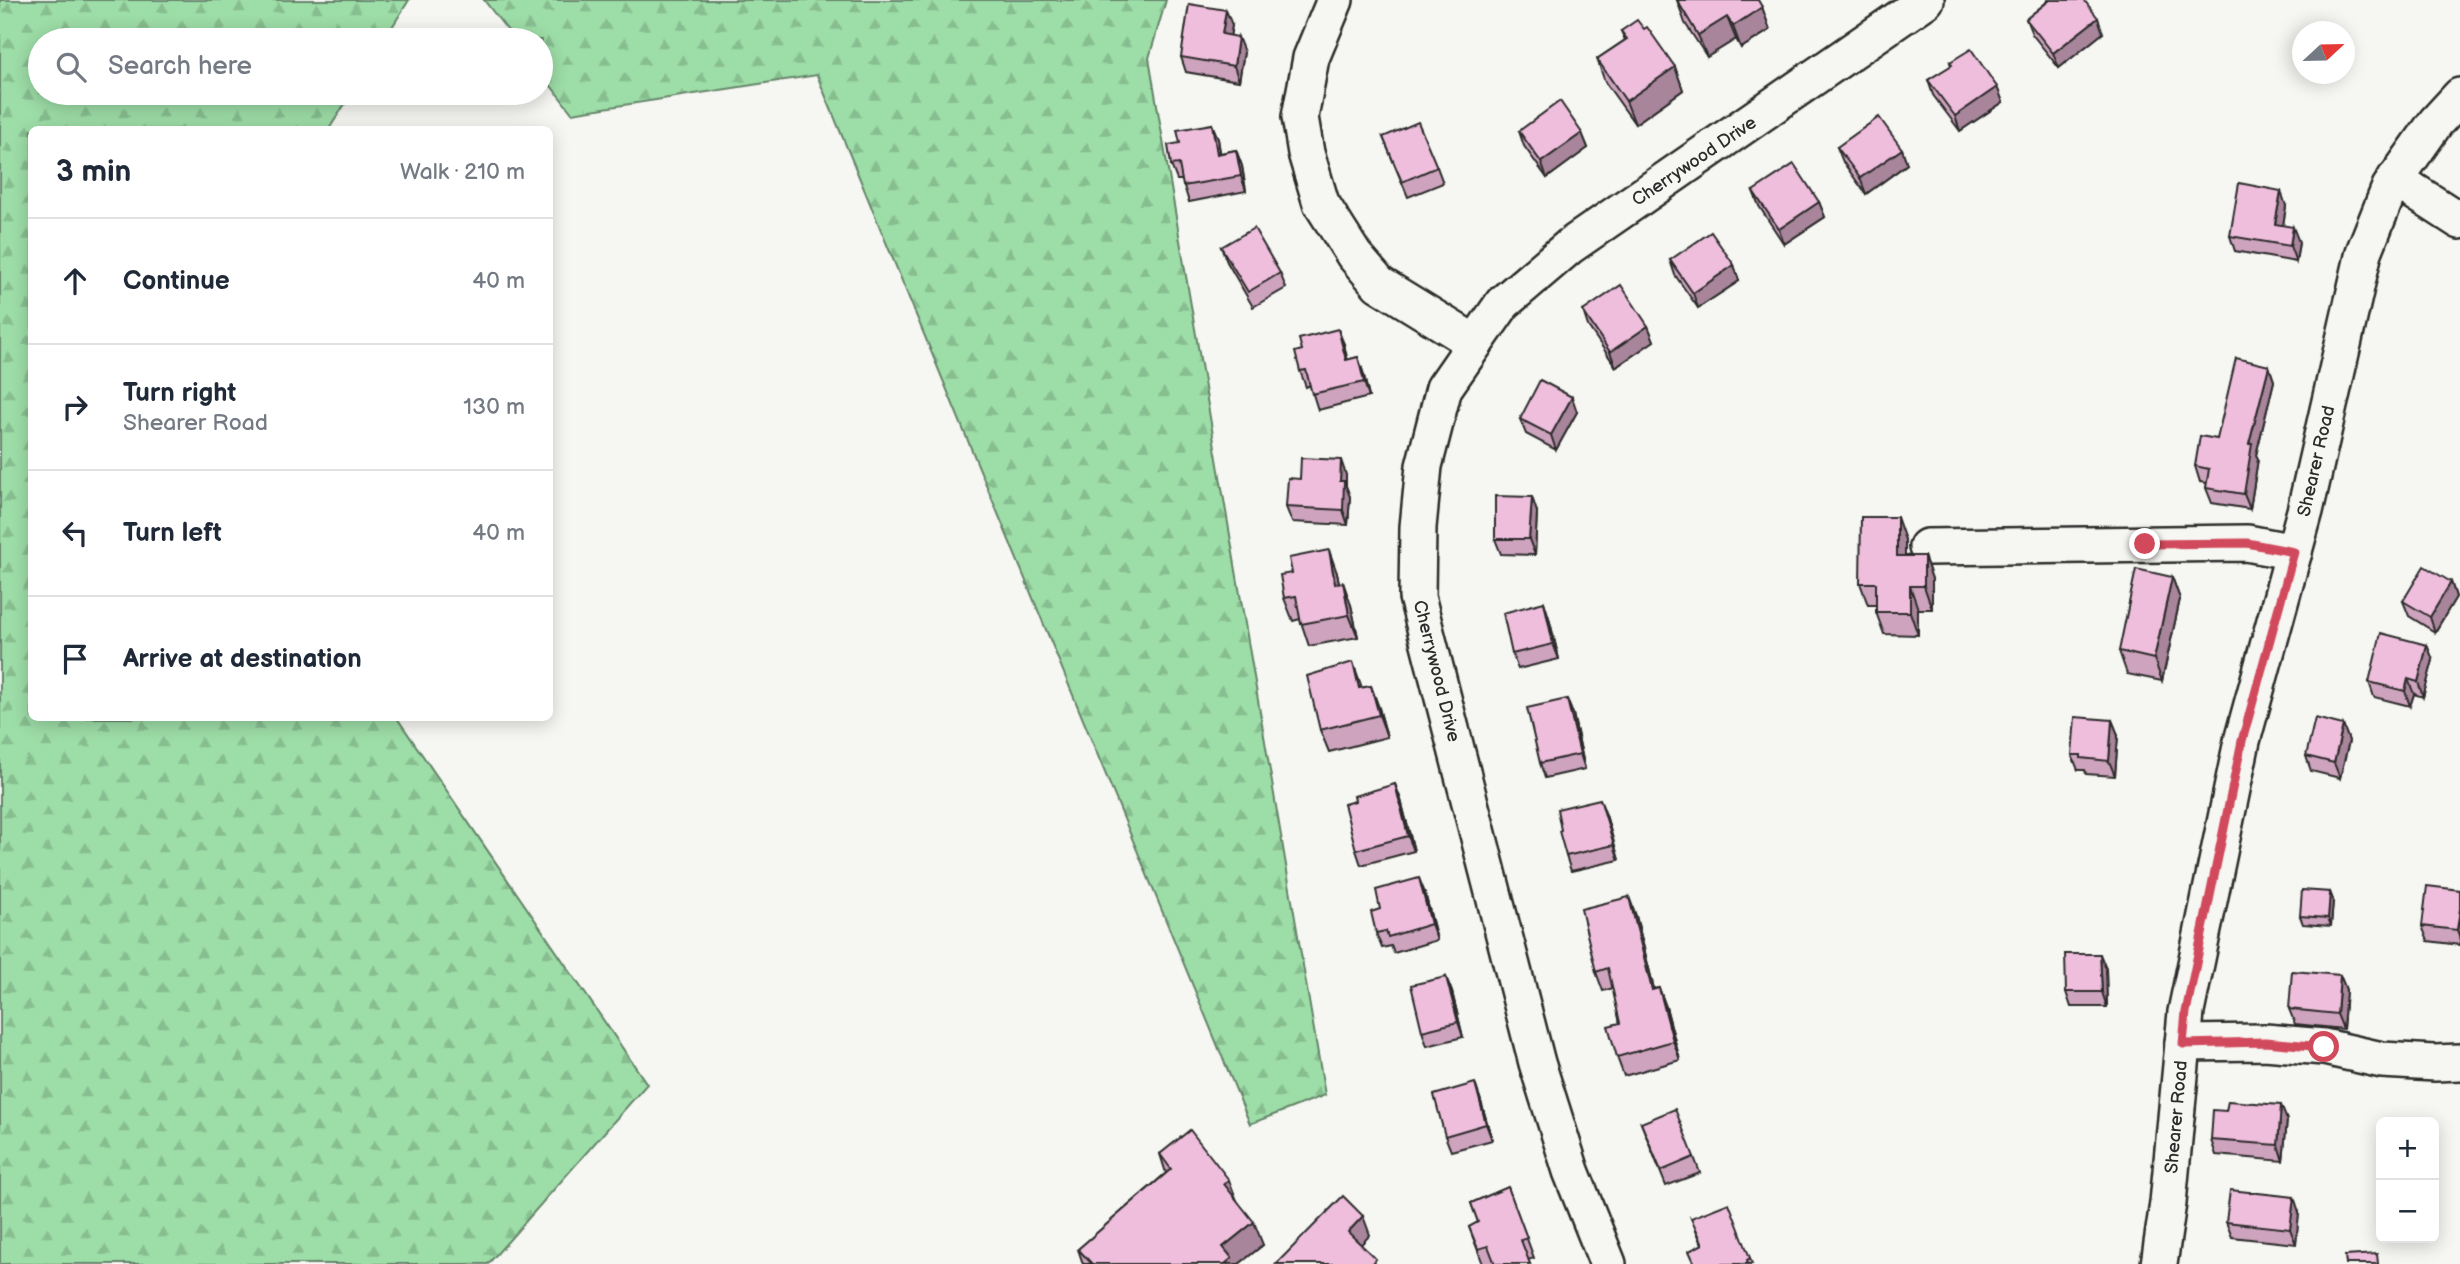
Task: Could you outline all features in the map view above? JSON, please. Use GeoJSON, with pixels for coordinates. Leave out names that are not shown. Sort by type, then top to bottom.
{"type":"FeatureCollection","features":[{"type":"Feature","properties":{"kind":"street"},"geometry":{"type":"LineString","coordinates":[[1335,0],[1311,58],[1300,117],[1306,153],[1321,203],[1353,255],[1379,284],[1475,343]]}},
{"type":"Feature","properties":{"kind":"street","name":"Cherrywood Drive"},"geometry":{"type":"LineString","coordinates":[[1608,1264],[1572,1171],[1537,1063],[1417,597],[1418,527],[1424,467],[1444,388],[1503,303],[1570,246],[1926,0]]}},
{"type":"Feature","properties":{"kind":"street","name":"Shearer Road"},"geometry":{"type":"LineString","coordinates":[[2159,1264],[2168,1203],[2186,1012],[2242,741],[2294,552],[2364,252],[2395,179],[2436,122],[2460,96]]}},
{"type":"Feature","properties":{"kind":"street"},"geometry":{"type":"LineString","coordinates":[[2395,179],[2460,221]]}},
{"type":"Feature","properties":{"kind":"street"},"geometry":{"type":"LineString","coordinates":[[1927,547],[2247,543],[2294,552]]}},
{"type":"Feature","properties":{"kind":"street"},"geometry":{"type":"LineString","coordinates":[[2183,1044],[2265,1042],[2324,1047],[2382,1060],[2460,1062]]}},
{"type":"Feature","properties":{"kind":"green space"},"geometry":{"type":"Polygon","coordinates":[[[0,0],[409,0],[392,28],[28,28],[28,105],[344,105],[331,126],[28,126],[28,721],[399,721],[647,1084],[488,1264],[0,1264],[0,0]]]}},
{"type":"Feature","properties":{"kind":"green space"},"geometry":{"type":"Polygon","coordinates":[[[484,0],[1166,0],[1149,58],[1325,1095],[1250,1124],[817,75],[572,113],[553,88],[553,28],[506,28],[484,0]]]}},
{"type":"Feature","properties":{"kind":"building"},"geometry":{"type":"Polygon","coordinates":[[[1677,0],[1758,0],[1762,7],[1733,26],[1727,17],[1698,35],[1677,0]]]}},
{"type":"Feature","properties":{"kind":"building"},"geometry":{"type":"Polygon","coordinates":[[[2050,0],[2084,0],[2098,18],[2053,53],[2026,19],[2050,0]]]}},
{"type":"Feature","properties":{"kind":"building"},"geometry":{"type":"Polygon","coordinates":[[[1189,4],[1226,10],[1222,34],[1238,37],[1234,66],[1181,57],[1189,4]]]}},
{"type":"Feature","properties":{"kind":"building"},"geometry":{"type":"Polygon","coordinates":[[[1637,20],[1644,29],[1647,27],[1675,67],[1626,101],[1597,59],[1627,39],[1621,31],[1637,20]]]}},
{"type":"Feature","properties":{"kind":"building"},"geometry":{"type":"Polygon","coordinates":[[[1971,49],[1997,87],[1955,116],[1928,80],[1971,49]]]}},
{"type":"Feature","properties":{"kind":"building"},"geometry":{"type":"Polygon","coordinates":[[[1560,101],[1582,133],[1541,162],[1519,131],[1560,101]]]}},
{"type":"Feature","properties":{"kind":"building"},"geometry":{"type":"Polygon","coordinates":[[[1879,117],[1902,149],[1860,178],[1837,147],[1879,117]]]}},
{"type":"Feature","properties":{"kind":"building"},"geometry":{"type":"Polygon","coordinates":[[[1418,122],[1437,167],[1402,182],[1383,137],[1418,122]]]}},
{"type":"Feature","properties":{"kind":"building"},"geometry":{"type":"Polygon","coordinates":[[[1212,124],[1217,154],[1236,150],[1241,176],[1183,186],[1179,164],[1171,165],[1168,145],[1180,143],[1177,130],[1212,124]]]}},
{"type":"Feature","properties":{"kind":"building"},"geometry":{"type":"Polygon","coordinates":[[[1794,164],[1819,202],[1779,229],[1753,191],[1794,164]]]}},
{"type":"Feature","properties":{"kind":"building"},"geometry":{"type":"Polygon","coordinates":[[[2239,183],[2281,191],[2275,224],[2293,227],[2290,246],[2230,236],[2239,183]]]}},
{"type":"Feature","properties":{"kind":"building"},"geometry":{"type":"Polygon","coordinates":[[[1254,228],[1280,273],[1248,292],[1221,247],[1254,228]]]}},
{"type":"Feature","properties":{"kind":"building"},"geometry":{"type":"Polygon","coordinates":[[[1711,232],[1734,265],[1693,293],[1670,260],[1711,232]]]}},
{"type":"Feature","properties":{"kind":"building"},"geometry":{"type":"Polygon","coordinates":[[[1621,285],[1648,326],[1610,352],[1583,311],[1621,285]]]}},
{"type":"Feature","properties":{"kind":"building"},"geometry":{"type":"Polygon","coordinates":[[[1338,329],[1346,360],[1358,357],[1364,382],[1312,394],[1306,370],[1300,371],[1295,352],[1302,350],[1299,339],[1338,329]]]}},
{"type":"Feature","properties":{"kind":"building"},"geometry":{"type":"Polygon","coordinates":[[[2236,358],[2269,366],[2249,444],[2252,444],[2244,494],[2206,488],[2209,469],[2195,466],[2200,436],[2217,439],[2236,358]]]}},
{"type":"Feature","properties":{"kind":"building"},"geometry":{"type":"Polygon","coordinates":[[[1540,380],[1572,397],[1551,435],[1520,419],[1540,380]]]}},
{"type":"Feature","properties":{"kind":"building"},"geometry":{"type":"Polygon","coordinates":[[[1301,458],[1341,460],[1340,481],[1344,481],[1343,510],[1286,507],[1288,478],[1300,479],[1301,458]]]}},
{"type":"Feature","properties":{"kind":"building"},"geometry":{"type":"Polygon","coordinates":[[[1495,496],[1532,497],[1529,539],[1495,539],[1495,496]]]}},
{"type":"Feature","properties":{"kind":"building"},"geometry":{"type":"Polygon","coordinates":[[[1861,517],[1897,517],[1897,556],[1924,556],[1924,586],[1910,586],[1910,612],[1876,612],[1876,583],[1860,583],[1861,517]]]}},
{"type":"Feature","properties":{"kind":"building"},"geometry":{"type":"Polygon","coordinates":[[[1329,550],[1335,584],[1343,582],[1349,615],[1301,624],[1296,596],[1284,598],[1280,575],[1292,573],[1289,558],[1329,550]]]}},
{"type":"Feature","properties":{"kind":"building"},"geometry":{"type":"Polygon","coordinates":[[[2424,566],[2451,582],[2430,617],[2403,601],[2424,566]]]}},
{"type":"Feature","properties":{"kind":"building"},"geometry":{"type":"Polygon","coordinates":[[[2136,569],[2172,577],[2154,659],[2119,651],[2136,569]]]}},
{"type":"Feature","properties":{"kind":"building"},"geometry":{"type":"Polygon","coordinates":[[[1544,602],[1553,644],[1512,654],[1503,613],[1544,602]]]}},
{"type":"Feature","properties":{"kind":"building"},"geometry":{"type":"Polygon","coordinates":[[[2381,633],[2427,645],[2418,682],[2408,679],[2405,691],[2369,682],[2381,633]]]}},
{"type":"Feature","properties":{"kind":"building"},"geometry":{"type":"Polygon","coordinates":[[[1353,662],[1359,688],[1371,686],[1379,715],[1320,730],[1307,676],[1353,662]]]}},
{"type":"Feature","properties":{"kind":"building"},"geometry":{"type":"Polygon","coordinates":[[[1567,699],[1580,754],[1540,763],[1527,708],[1567,699]]]}},
{"type":"Feature","properties":{"kind":"building"},"geometry":{"type":"Polygon","coordinates":[[[2075,717],[2112,720],[2109,761],[2072,755],[2075,717]]]}},
{"type":"Feature","properties":{"kind":"building"},"geometry":{"type":"Polygon","coordinates":[[[2315,718],[2343,725],[2334,763],[2306,756],[2315,718]]]}},
{"type":"Feature","properties":{"kind":"building"},"geometry":{"type":"Polygon","coordinates":[[[1395,784],[1408,836],[1356,850],[1344,804],[1355,801],[1354,796],[1395,784]]]}},
{"type":"Feature","properties":{"kind":"building"},"geometry":{"type":"Polygon","coordinates":[[[1600,799],[1614,845],[1566,856],[1559,831],[1557,809],[1600,799]]]}},
{"type":"Feature","properties":{"kind":"building"},"geometry":{"type":"Polygon","coordinates":[[[1419,878],[1431,924],[1388,937],[1386,931],[1376,933],[1371,912],[1380,909],[1376,890],[1419,878]]]}},
{"type":"Feature","properties":{"kind":"building"},"geometry":{"type":"Polygon","coordinates":[[[2427,886],[2460,890],[2457,930],[2422,926],[2427,886]]]}},
{"type":"Feature","properties":{"kind":"building"},"geometry":{"type":"Polygon","coordinates":[[[2302,890],[2330,892],[2328,918],[2300,916],[2302,890]]]}},
{"type":"Feature","properties":{"kind":"building"},"geometry":{"type":"Polygon","coordinates":[[[1629,897],[1652,990],[1659,988],[1673,1041],[1617,1057],[1608,1026],[1620,1023],[1608,968],[1596,972],[1581,909],[1629,897]]]}},
{"type":"Feature","properties":{"kind":"building"},"geometry":{"type":"Polygon","coordinates":[[[2065,954],[2100,954],[2102,992],[2066,992],[2065,954]]]}},
{"type":"Feature","properties":{"kind":"building"},"geometry":{"type":"Polygon","coordinates":[[[2292,971],[2340,975],[2337,1014],[2289,1009],[2292,971]]]}},
{"type":"Feature","properties":{"kind":"building"},"geometry":{"type":"Polygon","coordinates":[[[1446,977],[1458,1022],[1422,1031],[1411,985],[1446,977]]]}},
{"type":"Feature","properties":{"kind":"building"},"geometry":{"type":"Polygon","coordinates":[[[1475,1083],[1486,1124],[1445,1136],[1434,1095],[1475,1083]]]}},
{"type":"Feature","properties":{"kind":"building"},"geometry":{"type":"Polygon","coordinates":[[[2228,1101],[2281,1105],[2278,1145],[2211,1140],[2213,1110],[2226,1111],[2228,1101]]]}},
{"type":"Feature","properties":{"kind":"building"},"geometry":{"type":"Polygon","coordinates":[[[1675,1109],[1694,1157],[1661,1171],[1641,1123],[1675,1109]]]}},
{"type":"Feature","properties":{"kind":"building"},"geometry":{"type":"Polygon","coordinates":[[[1190,1130],[1229,1180],[1224,1184],[1254,1222],[1223,1247],[1232,1258],[1225,1264],[1092,1264],[1078,1249],[1171,1169],[1160,1154],[1190,1130]]]}},
{"type":"Feature","properties":{"kind":"building"},"geometry":{"type":"Polygon","coordinates":[[[1508,1187],[1527,1238],[1521,1240],[1530,1264],[1495,1264],[1488,1246],[1478,1249],[1469,1227],[1478,1222],[1471,1203],[1508,1187]]]}},
{"type":"Feature","properties":{"kind":"building"},"geometry":{"type":"Polygon","coordinates":[[[2230,1190],[2294,1197],[2290,1229],[2226,1222],[2230,1190]]]}},
{"type":"Feature","properties":{"kind":"building"},"geometry":{"type":"Polygon","coordinates":[[[1343,1196],[1363,1216],[1348,1232],[1376,1259],[1371,1264],[1276,1264],[1343,1196]]]}},
{"type":"Feature","properties":{"kind":"building"},"geometry":{"type":"Polygon","coordinates":[[[1729,1203],[1750,1258],[1747,1260],[1748,1264],[1695,1264],[1689,1251],[1703,1244],[1691,1218],[1729,1203]]]}},
{"type":"Feature","properties":{"kind":"building"},"geometry":{"type":"Polygon","coordinates":[[[2377,1254],[2378,1264],[2346,1264],[2345,1256],[2377,1254]]]}},
{"type":"Feature","properties":{"kind":"route"},"geometry":{"type":"LineString","coordinates":[[2145,544],[2247,543],[2294,552],[2242,741],[2186,1012],[2183,1044],[2265,1042],[2324,1047]]}}]}
